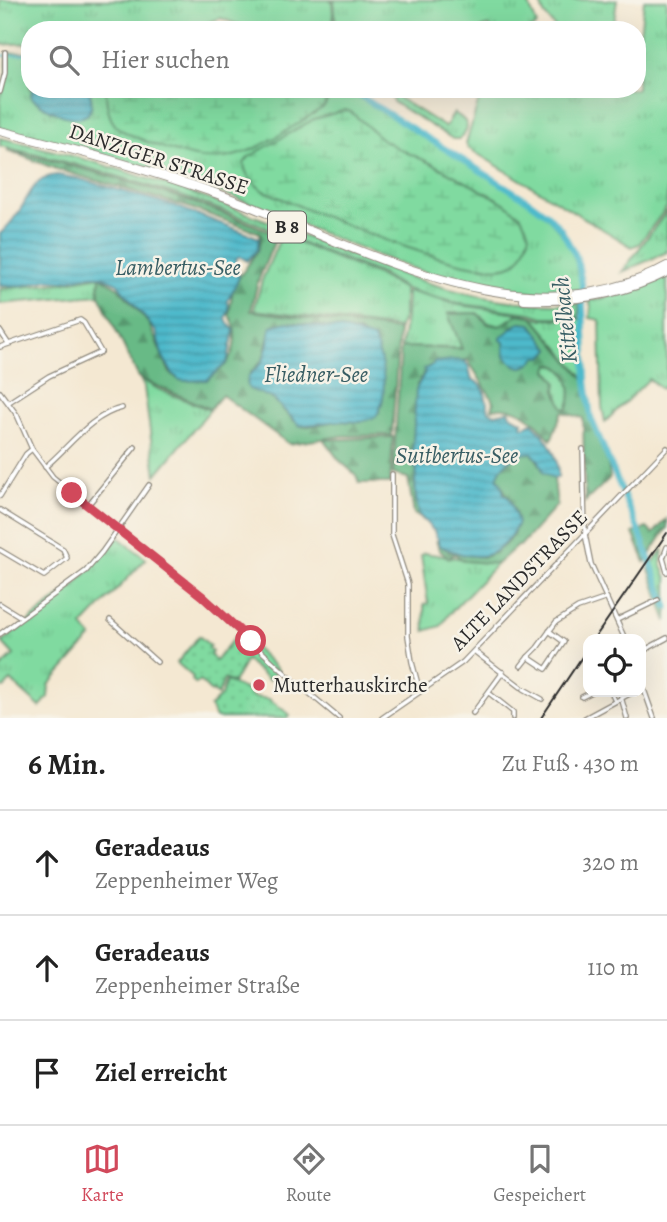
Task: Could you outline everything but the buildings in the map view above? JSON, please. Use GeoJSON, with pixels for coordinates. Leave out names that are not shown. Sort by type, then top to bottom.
{"type":"FeatureCollection","features":[{"type":"Feature","properties":{"kind":"highway","name":"DANZIGER STRASSE"},"geometry":{"type":"LineString","coordinates":[[0,134],[172,183],[429,282],[494,297],[548,301],[590,295],[642,284],[667,272]]}},
{"type":"Feature","properties":{"kind":"highway","name":"DANZIGER STRASSE"},"geometry":{"type":"LineString","coordinates":[[590,295],[667,266]]}},
{"type":"Feature","properties":{"kind":"street"},"geometry":{"type":"LineString","coordinates":[[0,92],[6,63],[5,52]]}},
{"type":"Feature","properties":{"kind":"street"},"geometry":{"type":"LineString","coordinates":[[0,347],[80,320],[85,323],[101,352],[46,378],[9,402]]}},
{"type":"Feature","properties":{"kind":"street"},"geometry":{"type":"LineString","coordinates":[[0,331],[8,343]]}},
{"type":"Feature","properties":{"kind":"street"},"geometry":{"type":"LineString","coordinates":[[0,392],[9,402],[32,449],[57,481],[205,598],[285,674],[339,718]]}},
{"type":"Feature","properties":{"kind":"street"},"geometry":{"type":"LineString","coordinates":[[45,467],[96,422],[110,412],[122,408]]}},
{"type":"Feature","properties":{"kind":"street"},"geometry":{"type":"LineString","coordinates":[[88,505],[135,447]]}},
{"type":"Feature","properties":{"kind":"street","name":"ALTE LANDSTRASSE"},"geometry":{"type":"LineString","coordinates":[[382,718],[456,668],[474,651],[667,448]]}},
{"type":"Feature","properties":{"kind":"street"},"geometry":{"type":"LineString","coordinates":[[0,496],[26,454],[32,449]]}},
{"type":"Feature","properties":{"kind":"street"},"geometry":{"type":"LineString","coordinates":[[583,449],[585,534],[591,564],[623,634]]}},
{"type":"Feature","properties":{"kind":"street"},"geometry":{"type":"LineString","coordinates":[[392,474],[392,535],[408,584],[408,636],[420,693]]}},
{"type":"Feature","properties":{"kind":"street"},"geometry":{"type":"LineString","coordinates":[[0,634],[86,571],[149,485]]}},
{"type":"Feature","properties":{"kind":"street"},"geometry":{"type":"LineString","coordinates":[[0,510],[62,548],[67,558],[44,576],[0,550]]}},
{"type":"Feature","properties":{"kind":"street"},"geometry":{"type":"LineString","coordinates":[[667,547],[663,558],[667,572]]}},
{"type":"Feature","properties":{"kind":"street"},"geometry":{"type":"LineString","coordinates":[[522,666],[556,622],[578,608],[607,598]]}},
{"type":"Feature","properties":{"kind":"street"},"geometry":{"type":"LineString","coordinates":[[617,620],[658,600]]}},
{"type":"Feature","properties":{"kind":"street"},"geometry":{"type":"LineString","coordinates":[[0,604],[21,617]]}},
{"type":"Feature","properties":{"kind":"street"},"geometry":{"type":"LineString","coordinates":[[110,620],[157,662]]}},
{"type":"Feature","properties":{"kind":"street"},"geometry":{"type":"LineString","coordinates":[[543,675],[564,642],[549,631]]}},
{"type":"Feature","properties":{"kind":"street"},"geometry":{"type":"LineString","coordinates":[[646,649],[667,638]]}},
{"type":"Feature","properties":{"kind":"street"},"geometry":{"type":"LineString","coordinates":[[474,651],[522,688],[542,699]]}},
{"type":"Feature","properties":{"kind":"street"},"geometry":{"type":"LineString","coordinates":[[528,657],[546,669]]}},
{"type":"Feature","properties":{"kind":"street"},"geometry":{"type":"LineString","coordinates":[[473,713],[503,672]]}},
{"type":"Feature","properties":{"kind":"street"},"geometry":{"type":"LineString","coordinates":[[513,679],[518,672]]}},
{"type":"Feature","properties":{"kind":"street"},"geometry":{"type":"LineString","coordinates":[[489,693],[513,712],[513,718]]}},
{"type":"Feature","properties":{"kind":"street"},"geometry":{"type":"LineString","coordinates":[[613,697],[615,701]]}},
{"type":"Feature","properties":{"kind":"street"},"geometry":{"type":"LineString","coordinates":[[585,718],[621,697],[627,718]]}},
{"type":"Feature","properties":{"kind":"street"},"geometry":{"type":"LineString","coordinates":[[646,697],[654,718]]}},
{"type":"Feature","properties":{"kind":"green space"},"geometry":{"type":"Polygon","coordinates":[[[0,0],[332,0],[333,21],[229,21],[221,18],[212,21],[21,21],[21,44],[0,45],[0,0]]]}},
{"type":"Feature","properties":{"kind":"green space"},"geometry":{"type":"Polygon","coordinates":[[[334,0],[527,0],[535,21],[335,21],[334,0]]]}},
{"type":"Feature","properties":{"kind":"green space"},"geometry":{"type":"Polygon","coordinates":[[[539,0],[617,0],[614,21],[550,21],[539,0]]]}},
{"type":"Feature","properties":{"kind":"green space"},"geometry":{"type":"Polygon","coordinates":[[[644,0],[667,0],[667,207],[639,244],[632,247],[468,148],[466,144],[479,98],[646,98],[646,21],[642,21],[644,0]]]}},
{"type":"Feature","properties":{"kind":"green space"},"geometry":{"type":"Polygon","coordinates":[[[21,52],[21,98],[360,98],[540,210],[558,229],[572,251],[581,290],[537,293],[491,288],[444,278],[397,263],[193,183],[111,157],[0,129],[0,97],[5,84],[8,53],[21,52]]]}},
{"type":"Feature","properties":{"kind":"green space"},"geometry":{"type":"Polygon","coordinates":[[[107,98],[323,98],[327,101],[324,107],[257,147],[229,157],[217,158],[182,154],[130,135],[115,125],[107,98]]]}},
{"type":"Feature","properties":{"kind":"green space"},"geometry":{"type":"Polygon","coordinates":[[[392,98],[399,98],[445,127],[454,113],[467,124],[466,131],[459,139],[453,139],[393,102],[392,98]]]}},
{"type":"Feature","properties":{"kind":"green space"},"geometry":{"type":"Polygon","coordinates":[[[345,110],[351,112],[382,139],[503,202],[521,216],[530,234],[518,260],[511,265],[492,268],[427,254],[349,226],[262,190],[250,178],[244,163],[249,157],[314,119],[345,110]]]}},
{"type":"Feature","properties":{"kind":"green space"},"geometry":{"type":"Polygon","coordinates":[[[0,138],[143,177],[283,227],[280,233],[212,206],[142,184],[0,146],[0,138]]]}},
{"type":"Feature","properties":{"kind":"green space"},"geometry":{"type":"Polygon","coordinates":[[[7,150],[144,186],[277,235],[258,281],[251,311],[399,330],[392,435],[342,436],[289,444],[222,395],[210,409],[139,378],[99,295],[100,276],[120,289],[149,324],[170,373],[180,380],[206,380],[225,365],[232,354],[235,333],[229,315],[233,290],[259,246],[260,233],[188,207],[56,169],[7,150]],[[287,322],[271,326],[263,360],[250,373],[260,392],[272,398],[293,420],[304,427],[338,421],[360,422],[381,407],[383,384],[376,345],[359,332],[287,322]]]}},
{"type":"Feature","properties":{"kind":"green space"},"geometry":{"type":"Polygon","coordinates":[[[667,211],[667,252],[622,272],[667,211]]]}},
{"type":"Feature","properties":{"kind":"green space"},"geometry":{"type":"Polygon","coordinates":[[[284,228],[391,271],[465,293],[540,304],[579,303],[579,317],[543,317],[460,304],[406,289],[381,274],[282,235],[284,228]]]}},
{"type":"Feature","properties":{"kind":"green space"},"geometry":{"type":"Polygon","coordinates":[[[281,236],[380,276],[404,289],[404,316],[399,328],[254,310],[262,280],[281,236]]]}},
{"type":"Feature","properties":{"kind":"green space"},"geometry":{"type":"Polygon","coordinates":[[[667,275],[667,384],[661,389],[649,379],[605,422],[602,407],[600,320],[590,318],[589,301],[608,297],[667,275]]]}},
{"type":"Feature","properties":{"kind":"green space"},"geometry":{"type":"Polygon","coordinates":[[[100,276],[99,295],[0,304],[0,289],[100,276]]]}},
{"type":"Feature","properties":{"kind":"green space"},"geometry":{"type":"Polygon","coordinates":[[[407,291],[459,305],[532,316],[518,314],[500,326],[489,323],[477,313],[448,313],[462,348],[401,347],[407,291]]]}},
{"type":"Feature","properties":{"kind":"green space"},"geometry":{"type":"Polygon","coordinates":[[[477,313],[488,324],[500,326],[518,314],[532,316],[585,380],[590,418],[608,463],[610,478],[585,502],[583,418],[562,412],[551,440],[526,415],[510,409],[492,409],[494,402],[468,360],[437,362],[428,367],[417,386],[412,464],[417,470],[416,503],[425,521],[414,514],[408,478],[393,474],[401,347],[462,349],[448,314],[477,313]],[[519,323],[510,329],[506,336],[505,354],[537,357],[549,349],[532,325],[519,323]],[[550,364],[548,370],[557,382],[556,390],[563,408],[567,409],[571,396],[569,382],[562,370],[550,364]]]}},
{"type":"Feature","properties":{"kind":"green space"},"geometry":{"type":"Polygon","coordinates":[[[532,316],[542,319],[583,319],[585,379],[532,316]]]}},
{"type":"Feature","properties":{"kind":"green space"},"geometry":{"type":"Polygon","coordinates":[[[550,364],[562,370],[569,382],[571,395],[567,409],[563,408],[555,390],[557,382],[547,370],[550,364]]]}},
{"type":"Feature","properties":{"kind":"green space"},"geometry":{"type":"Polygon","coordinates":[[[140,379],[210,410],[156,475],[144,387],[140,379]]]}},
{"type":"Feature","properties":{"kind":"green space"},"geometry":{"type":"Polygon","coordinates":[[[393,437],[390,483],[359,483],[356,475],[339,460],[324,440],[393,437]]]}},
{"type":"Feature","properties":{"kind":"green space"},"geometry":{"type":"Polygon","coordinates":[[[522,452],[532,453],[546,473],[554,479],[557,505],[520,546],[497,564],[465,561],[454,554],[449,558],[439,550],[436,540],[451,551],[484,557],[508,541],[515,529],[516,515],[497,476],[503,464],[522,452]]]}},
{"type":"Feature","properties":{"kind":"green space"},"geometry":{"type":"Polygon","coordinates":[[[667,519],[667,528],[645,562],[633,533],[647,528],[653,534],[667,519]]]}},
{"type":"Feature","properties":{"kind":"green space"},"geometry":{"type":"Polygon","coordinates":[[[118,537],[146,559],[82,626],[92,637],[49,685],[48,697],[40,707],[11,681],[4,688],[0,687],[0,668],[14,655],[2,642],[75,585],[118,537]]]}},
{"type":"Feature","properties":{"kind":"green space"},"geometry":{"type":"Polygon","coordinates":[[[663,548],[661,563],[667,579],[667,622],[649,569],[663,548]]]}},
{"type":"Feature","properties":{"kind":"green space"},"geometry":{"type":"Polygon","coordinates":[[[424,553],[497,564],[441,626],[425,631],[424,605],[428,603],[421,555],[424,553]]]}},
{"type":"Feature","properties":{"kind":"green space"},"geometry":{"type":"Polygon","coordinates":[[[239,632],[278,670],[269,680],[246,660],[233,683],[224,679],[218,695],[200,681],[196,684],[192,680],[193,677],[177,663],[199,636],[210,646],[210,655],[216,660],[239,632]]]}},
{"type":"Feature","properties":{"kind":"green space"},"geometry":{"type":"Polygon","coordinates":[[[226,681],[245,689],[253,697],[269,699],[290,715],[288,718],[216,718],[210,707],[221,696],[226,681]]]}},
{"type":"Feature","properties":{"kind":"water"},"geometry":{"type":"Polygon","coordinates":[[[32,98],[91,98],[92,104],[89,113],[82,117],[72,117],[61,115],[32,98]]]}},
{"type":"Feature","properties":{"kind":"water","name":"Lambertus-See"},"geometry":{"type":"Polygon","coordinates":[[[57,175],[175,206],[259,238],[257,250],[247,261],[239,256],[236,260],[239,278],[228,300],[229,310],[226,317],[234,330],[227,363],[207,380],[179,380],[162,355],[156,332],[117,283],[102,276],[63,281],[48,280],[22,286],[0,286],[0,234],[36,185],[41,180],[57,175]]]}},
{"type":"Feature","properties":{"kind":"water","name":"Fliedner-See"},"geometry":{"type":"Polygon","coordinates":[[[287,322],[347,330],[374,339],[384,378],[383,399],[376,417],[361,422],[338,421],[300,426],[272,398],[249,389],[249,376],[263,360],[271,326],[287,322]]]}},
{"type":"Feature","properties":{"kind":"water"},"geometry":{"type":"Polygon","coordinates":[[[519,323],[531,324],[550,349],[543,357],[537,357],[525,367],[513,364],[505,356],[504,342],[501,340],[501,337],[519,323]]]}},
{"type":"Feature","properties":{"kind":"water","name":"Suitbertus-See"},"geometry":{"type":"Polygon","coordinates":[[[465,361],[471,378],[483,389],[489,411],[495,414],[509,411],[523,422],[522,426],[525,427],[532,423],[548,441],[557,461],[558,477],[554,479],[543,472],[532,453],[515,457],[502,468],[497,478],[504,494],[510,499],[518,523],[503,545],[486,555],[465,555],[440,546],[434,531],[419,515],[416,498],[417,470],[412,465],[412,459],[416,389],[424,369],[434,362],[465,361]]]}},
{"type":"Feature","properties":{"kind":"waterway"},"geometry":{"type":"LineString","coordinates":[[0,56],[21,54]]}},
{"type":"Feature","properties":{"kind":"waterway","name":"Kittelbach"},"geometry":{"type":"LineString","coordinates":[[363,98],[529,201],[561,229],[577,258],[582,283],[586,381],[591,418],[641,536],[667,607]]}},
{"type":"Feature","properties":{"kind":"tram line"},"geometry":{"type":"LineString","coordinates":[[597,634],[667,533]]}},
{"type":"Feature","properties":{"kind":"tram line"},"geometry":{"type":"LineString","coordinates":[[541,718],[583,655]]}},
{"type":"Feature","properties":{"kind":"place","name":"Mutterhauskirche"},"geometry":{"type":"Point","coordinates":[259,685]}},
{"type":"Feature","properties":{"kind":"route"},"geometry":{"type":"LineString","coordinates":[[72,493],[202,596],[251,641]]}}]}
